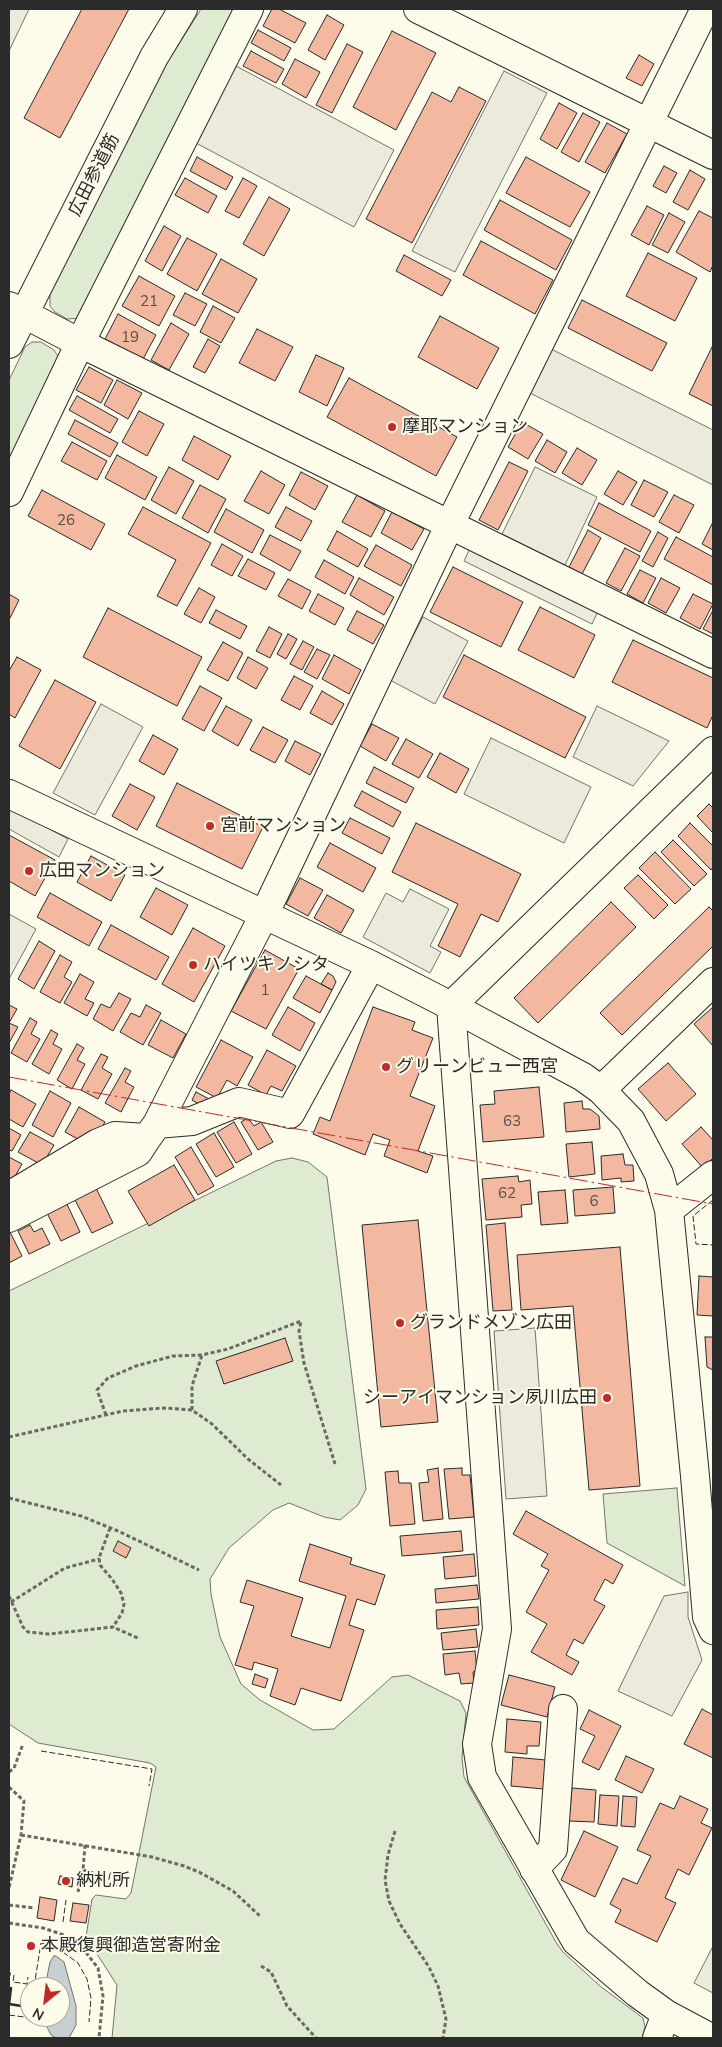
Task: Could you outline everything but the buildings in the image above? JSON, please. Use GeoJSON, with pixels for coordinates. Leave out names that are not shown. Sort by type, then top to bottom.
{"type":"FeatureCollection","features":[{"type":"Feature","properties":{"kind":"street","name":"広田参道筋"},"geometry":{"type":"LineString","coordinates":[[9,344],[16,310],[154,57],[184,9]]}},
{"type":"Feature","properties":{"kind":"street"},"geometry":{"type":"LineString","coordinates":[[9,492],[80,343],[249,9]]}},
{"type":"Feature","properties":{"kind":"street"},"geometry":{"type":"LineString","coordinates":[[418,9],[713,155]]}},
{"type":"Feature","properties":{"kind":"street"},"geometry":{"type":"LineString","coordinates":[[152,1131],[264,915],[450,524],[705,9]]}},
{"type":"Feature","properties":{"kind":"street"},"geometry":{"type":"LineString","coordinates":[[16,310],[713,654]]}},
{"type":"Feature","properties":{"kind":"street"},"geometry":{"type":"LineString","coordinates":[[711,2038],[661,2026],[637,1993],[576,1941],[482,1777],[477,1744],[497,1629],[451,1006],[713,751]]}},
{"type":"Feature","properties":{"kind":"street"},"geometry":{"type":"LineString","coordinates":[[9,794],[371,965],[451,1006],[583,1077],[601,1090],[631,1121],[659,1174],[668,1210],[707,1617],[713,1630]]}},
{"type":"Feature","properties":{"kind":"street"},"geometry":{"type":"LineString","coordinates":[[9,1207],[98,1143],[115,1136],[152,1131],[192,1121],[239,1102],[290,1114],[371,965]]}},
{"type":"Feature","properties":{"kind":"street"},"geometry":{"type":"LineString","coordinates":[[601,1090],[713,982]]}},
{"type":"Feature","properties":{"kind":"street"},"geometry":{"type":"LineString","coordinates":[[668,1210],[713,1175]]}},
{"type":"Feature","properties":{"kind":"street"},"geometry":{"type":"LineString","coordinates":[[534,1869],[553,1849],[563,1709]]}},
{"type":"Feature","properties":{"kind":"path"},"geometry":{"type":"LineString","coordinates":[[106,1415],[97,1390],[108,1378],[136,1366],[172,1356],[202,1355],[228,1349],[300,1321],[299,1331],[304,1363],[336,1464]]}},
{"type":"Feature","properties":{"kind":"path"},"geometry":{"type":"LineString","coordinates":[[192,1410],[192,1386],[202,1355]]}},
{"type":"Feature","properties":{"kind":"path"},"geometry":{"type":"LineString","coordinates":[[9,1437],[123,1411],[164,1408],[192,1410],[212,1424],[248,1459],[281,1485]]}},
{"type":"Feature","properties":{"kind":"path"},"geometry":{"type":"LineString","coordinates":[[9,1498],[81,1516],[199,1570]]}},
{"type":"Feature","properties":{"kind":"path"},"geometry":{"type":"LineString","coordinates":[[110,1528],[99,1559],[100,1565],[121,1593],[124,1604],[122,1613],[113,1627]]}},
{"type":"Feature","properties":{"kind":"path"},"geometry":{"type":"LineString","coordinates":[[11,1602],[65,1568],[99,1559]]}},
{"type":"Feature","properties":{"kind":"path"},"geometry":{"type":"LineString","coordinates":[[9,1596],[23,1627],[28,1632],[48,1634],[113,1627],[140,1639]]}},
{"type":"Feature","properties":{"kind":"path"},"geometry":{"type":"LineString","coordinates":[[9,1772],[14,1768],[23,1744]]}},
{"type":"Feature","properties":{"kind":"path"},"geometry":{"type":"LineString","coordinates":[[9,1787],[24,1801],[21,1834],[9,1888]]}},
{"type":"Feature","properties":{"kind":"path"},"geometry":{"type":"LineString","coordinates":[[395,1831],[385,1880],[389,1901],[400,1924],[429,1966],[438,1986],[446,2019],[443,2038]]}},
{"type":"Feature","properties":{"kind":"path"},"geometry":{"type":"LineString","coordinates":[[21,1834],[152,1857],[199,1872],[233,1891],[261,1917]]}},
{"type":"Feature","properties":{"kind":"path"},"geometry":{"type":"LineString","coordinates":[[78,1892],[83,1870],[85,1846]]}},
{"type":"Feature","properties":{"kind":"path"},"geometry":{"type":"LineString","coordinates":[[83,1870],[106,1878]]}},
{"type":"Feature","properties":{"kind":"path"},"geometry":{"type":"LineString","coordinates":[[9,1905],[35,1908]]}},
{"type":"Feature","properties":{"kind":"path"},"geometry":{"type":"LineString","coordinates":[[9,1923],[43,1928],[64,1935],[84,1950],[98,1968],[104,1996],[99,2038]]}},
{"type":"Feature","properties":{"kind":"path"},"geometry":{"type":"LineString","coordinates":[[261,1966],[271,1972],[287,2006],[316,2038]]}},
{"type":"Feature","properties":{"kind":"green space"},"geometry":{"type":"Polygon","coordinates":[[[201,9],[236,9],[82,318],[67,319],[55,312],[50,306],[50,292],[165,66],[201,9]]]}},
{"type":"Feature","properties":{"kind":"green space"},"geometry":{"type":"Polygon","coordinates":[[[32,342],[41,342],[54,350],[59,358],[9,467],[9,380],[25,347],[32,342]]]}},
{"type":"Feature","properties":{"kind":"green space"},"geometry":{"type":"Polygon","coordinates":[[[292,1158],[308,1162],[327,1177],[366,1489],[358,1505],[340,1520],[324,1517],[289,1503],[273,1510],[229,1548],[210,1579],[211,1594],[220,1637],[241,1684],[260,1700],[313,1730],[334,1729],[392,1677],[408,1675],[460,1701],[466,1713],[462,1758],[464,1777],[557,1944],[563,1952],[600,1986],[643,2018],[645,2027],[642,2038],[112,2038],[117,1985],[86,1937],[92,1899],[96,1895],[126,1899],[131,1893],[156,1767],[150,1763],[38,1743],[9,1724],[9,1291],[276,1161],[292,1158]]]}},
{"type":"Feature","properties":{"kind":"green space"},"geometry":{"type":"Polygon","coordinates":[[[677,1488],[685,1586],[607,1543],[603,1494],[677,1488]]]}},
{"type":"Feature","properties":{"kind":"shaded area"},"geometry":{"type":"Polygon","coordinates":[[[9,9],[29,9],[9,51],[9,9]]]}},
{"type":"Feature","properties":{"kind":"shaded area"},"geometry":{"type":"Polygon","coordinates":[[[236,66],[394,150],[354,227],[196,143],[236,66]]]}},
{"type":"Feature","properties":{"kind":"shaded area"},"geometry":{"type":"Polygon","coordinates":[[[504,71],[547,93],[455,272],[412,251],[504,71]]]}},
{"type":"Feature","properties":{"kind":"shaded area"},"geometry":{"type":"Polygon","coordinates":[[[551,349],[713,430],[713,485],[530,393],[551,349]]]}},
{"type":"Feature","properties":{"kind":"shaded area"},"geometry":{"type":"Polygon","coordinates":[[[535,467],[597,497],[565,565],[502,534],[535,467]]]}},
{"type":"Feature","properties":{"kind":"shaded area"},"geometry":{"type":"Polygon","coordinates":[[[471,546],[599,609],[592,624],[464,561],[471,546]]]}},
{"type":"Feature","properties":{"kind":"shaded area"},"geometry":{"type":"Polygon","coordinates":[[[423,617],[468,641],[435,704],[390,680],[423,617]]]}},
{"type":"Feature","properties":{"kind":"shaded area"},"geometry":{"type":"Polygon","coordinates":[[[101,704],[143,727],[95,815],[53,793],[101,704]]]}},
{"type":"Feature","properties":{"kind":"shaded area"},"geometry":{"type":"Polygon","coordinates":[[[597,706],[669,741],[633,786],[573,757],[597,706]]]}},
{"type":"Feature","properties":{"kind":"shaded area"},"geometry":{"type":"Polygon","coordinates":[[[491,738],[591,787],[564,843],[464,794],[491,738]]]}},
{"type":"Feature","properties":{"kind":"shaded area"},"geometry":{"type":"Polygon","coordinates":[[[9,807],[68,839],[59,857],[9,829],[9,807]]]}},
{"type":"Feature","properties":{"kind":"shaded area"},"geometry":{"type":"Polygon","coordinates":[[[410,889],[449,909],[430,946],[441,952],[430,973],[363,937],[386,893],[403,902],[410,889]]]}},
{"type":"Feature","properties":{"kind":"shaded area"},"geometry":{"type":"Polygon","coordinates":[[[9,914],[36,929],[9,979],[9,914]]]}},
{"type":"Feature","properties":{"kind":"shaded area"},"geometry":{"type":"Polygon","coordinates":[[[535,1328],[547,1496],[506,1499],[494,1331],[535,1328]]]}},
{"type":"Feature","properties":{"kind":"shaded area"},"geometry":{"type":"Polygon","coordinates":[[[688,1592],[688,1617],[702,1660],[672,1716],[618,1691],[664,1596],[688,1592]]]}},
{"type":"Feature","properties":{"kind":"shaded area"},"geometry":{"type":"Polygon","coordinates":[[[713,1946],[713,1993],[694,1983],[713,1946]]]}},
{"type":"Feature","properties":{"kind":"shaded area"},"geometry":{"type":"Polygon","coordinates":[[[56,1956],[64,1962],[68,1977],[47,1977],[50,1962],[56,1956]]]}},
{"type":"Feature","properties":{"kind":"shaded area"},"geometry":{"type":"Polygon","coordinates":[[[70,1984],[76,2006],[76,2025],[69,2038],[56,2038],[51,2035],[47,2027],[70,2027],[70,1984]]]}},
{"type":"Feature","properties":{"kind":"fence"},"geometry":{"type":"LineString","coordinates":[[713,1200],[693,1216],[696,1244],[713,1245]]}},
{"type":"Feature","properties":{"kind":"fence"},"geometry":{"type":"LineString","coordinates":[[41,1751],[152,1769],[149,1786]]}},
{"type":"Feature","properties":{"kind":"fence"},"geometry":{"type":"LineString","coordinates":[[110,1873],[122,1874],[121,1886],[108,1885],[110,1873]]}},
{"type":"Feature","properties":{"kind":"fence"},"geometry":{"type":"LineString","coordinates":[[63,1922],[66,1900]]}},
{"type":"Feature","properties":{"kind":"fence"},"geometry":{"type":"LineString","coordinates":[[36,1977],[41,1943],[54,1945]]}},
{"type":"Feature","properties":{"kind":"fence"},"geometry":{"type":"LineString","coordinates":[[56,1947],[78,1963],[87,1979],[91,1998],[89,2022]]}},
{"type":"Feature","properties":{"kind":"fence"},"geometry":{"type":"LineString","coordinates":[[14,1975],[13,1982],[20,1983]]}},
{"type":"Feature","properties":{"kind":"fence"},"geometry":{"type":"LineString","coordinates":[[9,2015],[20,2016]]}},
{"type":"Feature","properties":{"kind":"wall"},"geometry":{"type":"LineString","coordinates":[[9,2004],[11,1988]]}},
{"type":"Feature","properties":{"kind":"wall"},"geometry":{"type":"LineString","coordinates":[[9,2004],[20,2006]]}},
{"type":"Feature","properties":{"kind":"power"},"geometry":{"type":"LineString","coordinates":[[9,1077],[713,1204]]}},
{"type":"Feature","properties":{"kind":"place","name":"摩耶マンション"},"geometry":{"type":"Point","coordinates":[392,427]}},
{"type":"Feature","properties":{"kind":"place","name":"宮前マンション"},"geometry":{"type":"Point","coordinates":[210,826]}},
{"type":"Feature","properties":{"kind":"place","name":"広田マンション"},"geometry":{"type":"Point","coordinates":[29,871]}},
{"type":"Feature","properties":{"kind":"place","name":"ハイツキノシタ"},"geometry":{"type":"Point","coordinates":[193,965]}},
{"type":"Feature","properties":{"kind":"place","name":"グリーンビュー西宮"},"geometry":{"type":"Point","coordinates":[386,1067]}},
{"type":"Feature","properties":{"kind":"place","name":"グランドメゾン広田"},"geometry":{"type":"Point","coordinates":[400,1323]}},
{"type":"Feature","properties":{"kind":"place","name":"シーアイマンション夙川広田"},"geometry":{"type":"Point","coordinates":[607,1398]}},
{"type":"Feature","properties":{"kind":"place","name":"納札所"},"geometry":{"type":"Point","coordinates":[66,1881]}},
{"type":"Feature","properties":{"kind":"place","name":"本殿復興御造営寄附金"},"geometry":{"type":"Point","coordinates":[31,1946]}}]}
